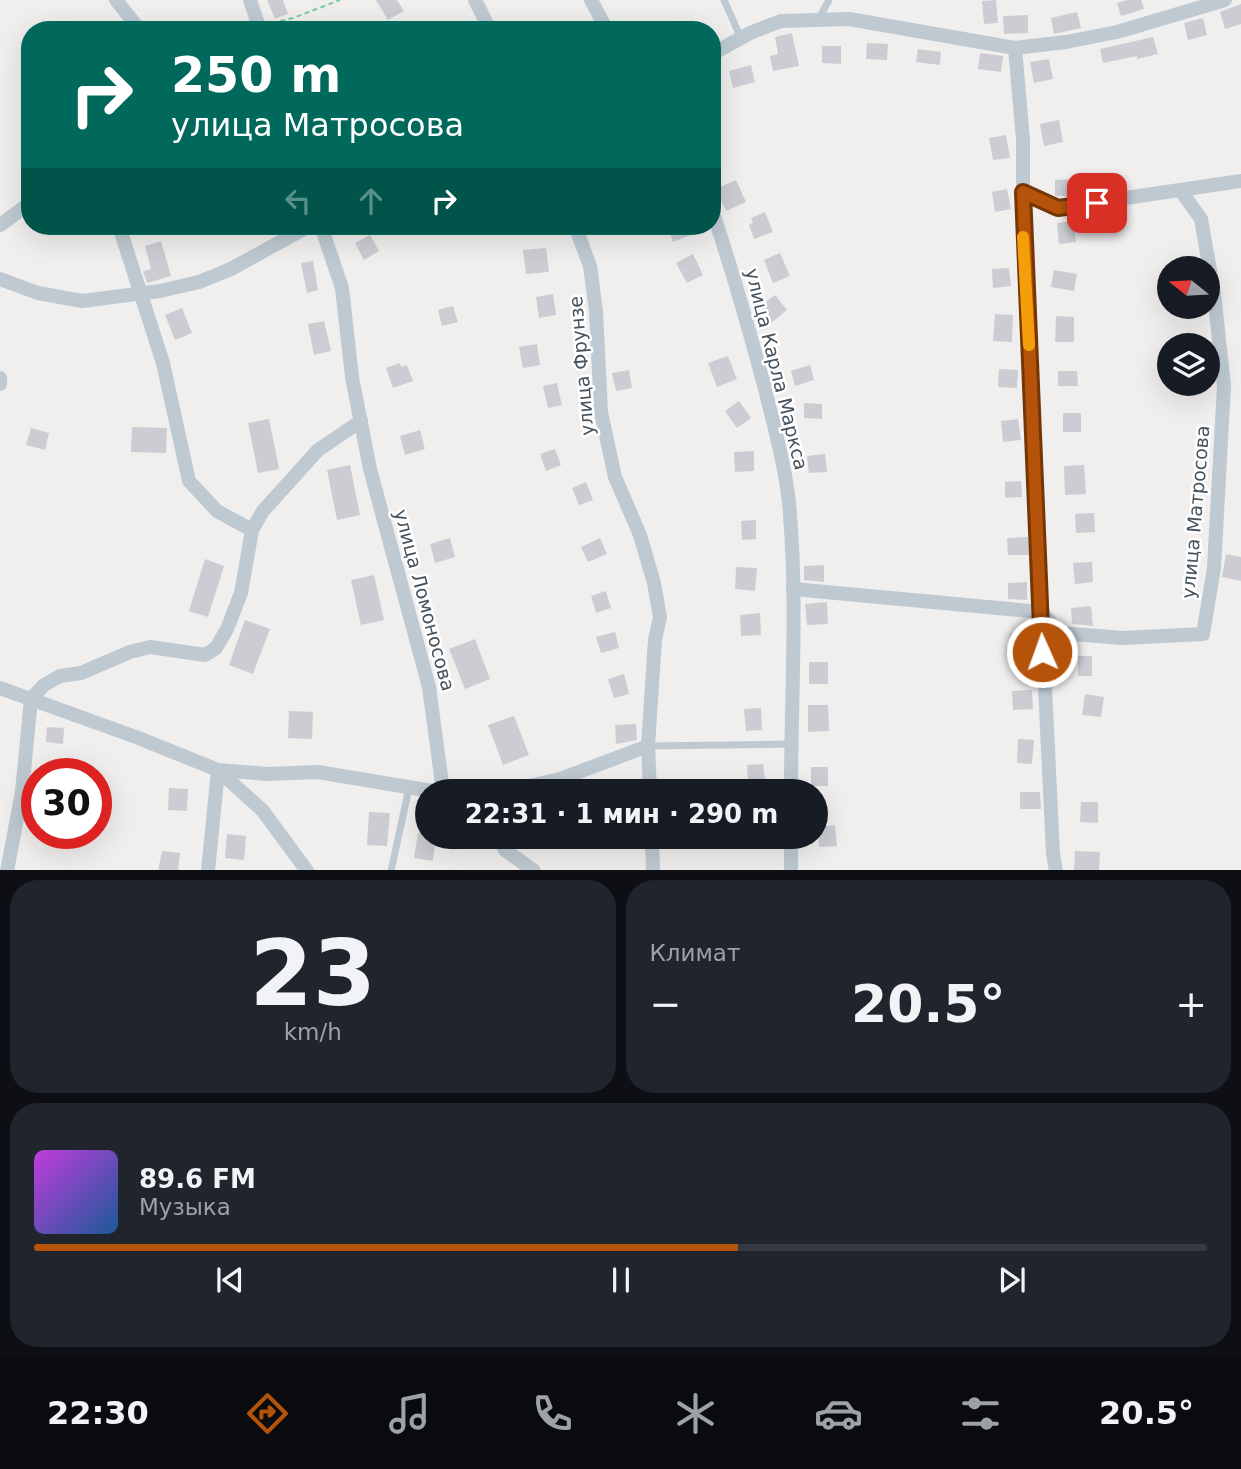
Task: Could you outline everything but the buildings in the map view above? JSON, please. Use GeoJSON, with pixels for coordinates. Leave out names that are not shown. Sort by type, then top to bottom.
{"type":"FeatureCollection","features":[{"type":"Feature","properties":{"kind":"street"},"geometry":{"type":"LineString","coordinates":[[116,0],[133,21]]}},
{"type":"Feature","properties":{"kind":"street"},"geometry":{"type":"LineString","coordinates":[[250,0],[257,21]]}},
{"type":"Feature","properties":{"kind":"street"},"geometry":{"type":"LineString","coordinates":[[475,0],[485,21]]}},
{"type":"Feature","properties":{"kind":"street"},"geometry":{"type":"LineString","coordinates":[[591,0],[602,21]]}},
{"type":"Feature","properties":{"kind":"street"},"geometry":{"type":"LineString","coordinates":[[721,49],[781,21],[849,19],[1016,48],[1066,43],[1117,32],[1224,0]]}},
{"type":"Feature","properties":{"kind":"street"},"geometry":{"type":"LineString","coordinates":[[1016,48],[1023,140],[1041,612],[1056,870]]}},
{"type":"Feature","properties":{"kind":"street"},"geometry":{"type":"LineString","coordinates":[[1023,192],[1058,208],[1241,181]]}},
{"type":"Feature","properties":{"kind":"street","name":"улица Матросова"},"geometry":{"type":"LineString","coordinates":[[1041,612],[1060,633],[1123,638],[1203,634],[1214,568],[1224,386],[1214,293],[1201,219],[1181,191]]}},
{"type":"Feature","properties":{"kind":"street"},"geometry":{"type":"LineString","coordinates":[[0,225],[21,210]]}},
{"type":"Feature","properties":{"kind":"street"},"geometry":{"type":"LineString","coordinates":[[122,235],[163,363],[189,481],[218,511],[252,530]]}},
{"type":"Feature","properties":{"kind":"street"},"geometry":{"type":"LineString","coordinates":[[0,279],[38,293],[82,301],[110,299],[160,291],[210,277],[231,269],[293,235]]}},
{"type":"Feature","properties":{"kind":"street","name":"улица Ломоносова"},"geometry":{"type":"LineString","coordinates":[[324,235],[342,288],[352,377],[370,469],[429,687],[441,779]]}},
{"type":"Feature","properties":{"kind":"street","name":"улица Фрунзе"},"geometry":{"type":"LineString","coordinates":[[578,235],[590,266],[596,311],[601,412],[609,451],[615,477],[640,535],[654,583],[660,617],[648,746],[649,779]]}},
{"type":"Feature","properties":{"kind":"street","name":"улица Карла Маркса"},"geometry":{"type":"LineString","coordinates":[[720,235],[779,442],[789,502],[793,589],[791,779]]}},
{"type":"Feature","properties":{"kind":"street"},"geometry":{"type":"LineString","coordinates":[[0,378],[0,384]]}},
{"type":"Feature","properties":{"kind":"street"},"geometry":{"type":"LineString","coordinates":[[7,870],[22,792],[31,699],[44,685],[60,676],[80,673],[130,652],[150,647],[205,654],[216,648],[227,629],[241,593],[252,530],[263,512],[318,450],[361,421]]}},
{"type":"Feature","properties":{"kind":"street"},"geometry":{"type":"LineString","coordinates":[[793,589],[1041,612]]}},
{"type":"Feature","properties":{"kind":"street"},"geometry":{"type":"LineString","coordinates":[[0,688],[218,770],[268,774],[318,772],[415,789]]}},
{"type":"Feature","properties":{"kind":"street"},"geometry":{"type":"LineString","coordinates":[[560,779],[648,746]]}},
{"type":"Feature","properties":{"kind":"street"},"geometry":{"type":"LineString","coordinates":[[208,870],[218,770]]}},
{"type":"Feature","properties":{"kind":"street"},"geometry":{"type":"LineString","coordinates":[[218,770],[263,811],[307,870]]}},
{"type":"Feature","properties":{"kind":"street"},"geometry":{"type":"LineString","coordinates":[[504,849],[534,870]]}},
{"type":"Feature","properties":{"kind":"street"},"geometry":{"type":"LineString","coordinates":[[652,849],[653,870]]}},
{"type":"Feature","properties":{"kind":"street"},"geometry":{"type":"LineString","coordinates":[[791,849],[791,870]]}},
{"type":"Feature","properties":{"kind":"lane"},"geometry":{"type":"LineString","coordinates":[[724,0],[741,38]]}},
{"type":"Feature","properties":{"kind":"lane"},"geometry":{"type":"LineString","coordinates":[[818,20],[829,0]]}},
{"type":"Feature","properties":{"kind":"lane"},"geometry":{"type":"LineString","coordinates":[[648,746],[791,744]]}},
{"type":"Feature","properties":{"kind":"lane"},"geometry":{"type":"LineString","coordinates":[[391,870],[409,788]]}},
{"type":"Feature","properties":{"kind":"path"},"geometry":{"type":"LineString","coordinates":[[283,21],[341,0]]}},
{"type":"Feature","properties":{"kind":"slow traffic"},"geometry":{"type":"LineString","coordinates":[[1023,237],[1029,345]]}},
{"type":"Feature","properties":{"kind":"route"},"geometry":{"type":"LineString","coordinates":[[1042,652],[1023,192],[1058,208],[1097,203]]}}]}
